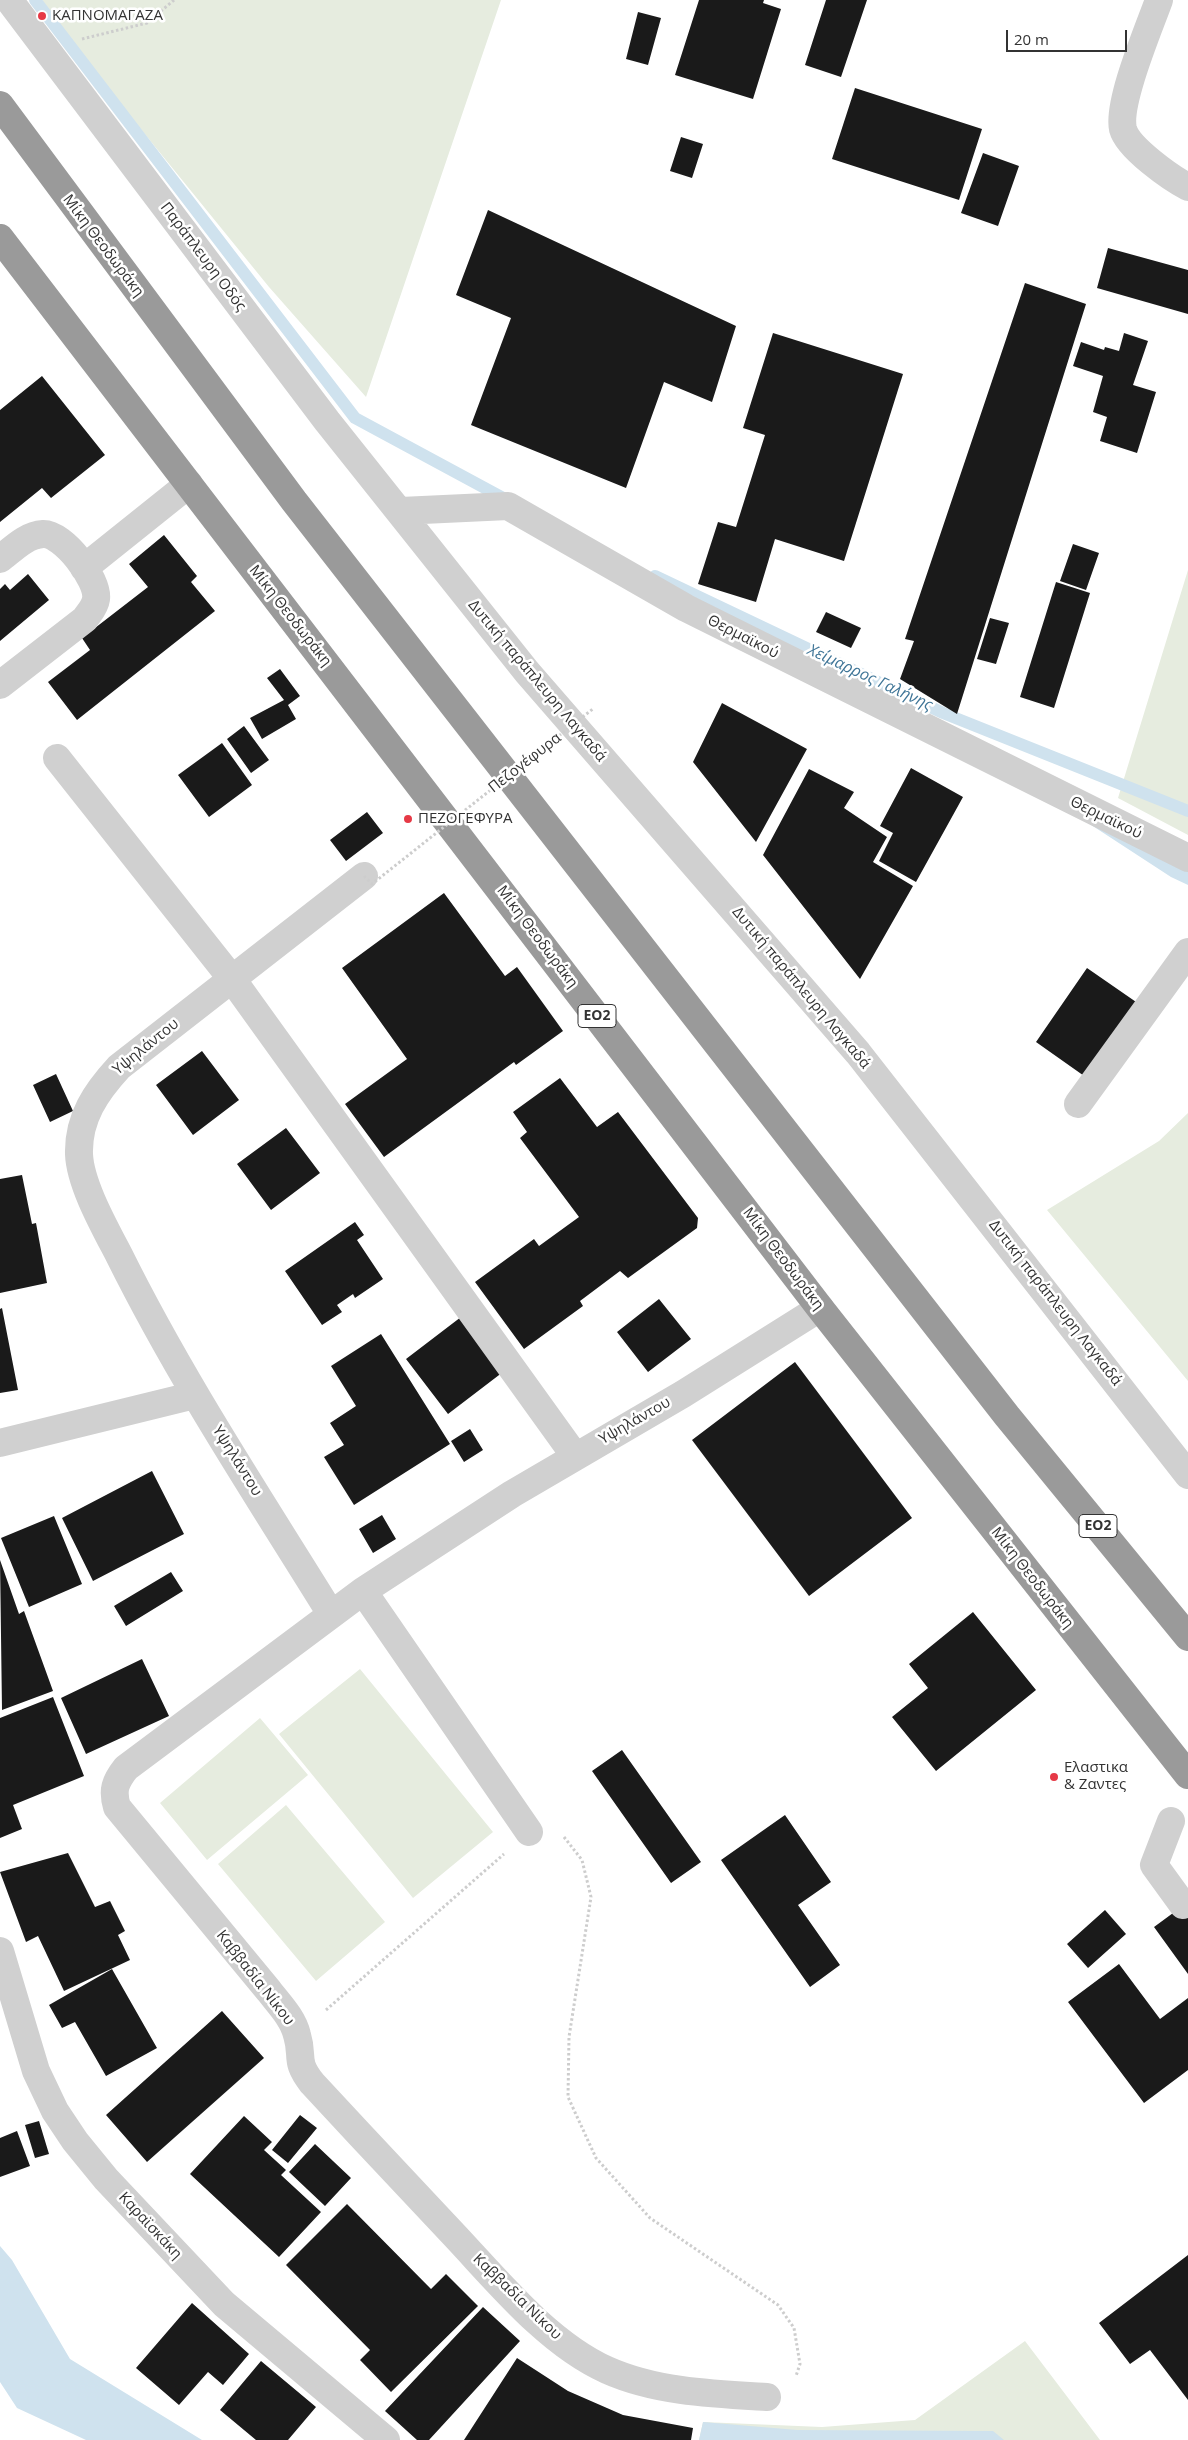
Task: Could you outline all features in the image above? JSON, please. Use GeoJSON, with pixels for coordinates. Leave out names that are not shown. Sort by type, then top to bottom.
{"type":"FeatureCollection","features":[{"type":"Feature","properties":{"kind":"highway","name":"Μίκη Θεοδωράκη"},"geometry":{"type":"LineString","coordinates":[[0,106],[300,509],[1007,1416],[1188,1637]]}},
{"type":"Feature","properties":{"kind":"highway","name":"Μίκη Θεοδωράκη"},"geometry":{"type":"LineString","coordinates":[[0,238],[820,1308],[1188,1775]]}},
{"type":"Feature","properties":{"kind":"street","name":"Παράπλευρη Οδός"},"geometry":{"type":"LineString","coordinates":[[9,0],[327,421],[401,511]]}},
{"type":"Feature","properties":{"kind":"street"},"geometry":{"type":"LineString","coordinates":[[1159,0],[1127,96],[1123,129],[1128,140],[1174,180],[1188,187]]}},
{"type":"Feature","properties":{"kind":"street"},"geometry":{"type":"LineString","coordinates":[[84,568],[189,484]]}},
{"type":"Feature","properties":{"kind":"street","name":"Θερμαϊκού"},"geometry":{"type":"LineString","coordinates":[[401,511],[508,506],[686,608],[1188,858]]}},
{"type":"Feature","properties":{"kind":"street","name":"Δυτική παράπλευρη Λαγκαδά"},"geometry":{"type":"LineString","coordinates":[[401,511],[527,672],[858,1053],[1188,1475]]}},
{"type":"Feature","properties":{"kind":"street"},"geometry":{"type":"LineString","coordinates":[[0,559],[23,540],[34,535],[45,534],[57,537],[66,545],[84,568],[95,586],[96,598],[92,610],[84,619],[0,685]]}},
{"type":"Feature","properties":{"kind":"street"},"geometry":{"type":"LineString","coordinates":[[57,758],[232,979],[575,1456]]}},
{"type":"Feature","properties":{"kind":"street","name":"Υψηλάντου"},"geometry":{"type":"LineString","coordinates":[[364,876],[118,1067],[99,1089],[80,1129],[79,1156],[92,1202],[128,1274],[195,1394],[331,1614],[512,1494],[683,1394],[820,1308]]}},
{"type":"Feature","properties":{"kind":"street"},"geometry":{"type":"LineString","coordinates":[[1078,1104],[1188,952]]}},
{"type":"Feature","properties":{"kind":"street"},"geometry":{"type":"LineString","coordinates":[[0,1443],[195,1394]]}},
{"type":"Feature","properties":{"kind":"street"},"geometry":{"type":"LineString","coordinates":[[363,1592],[529,1832]]}},
{"type":"Feature","properties":{"kind":"street","name":"Καββαδία Νίκου"},"geometry":{"type":"LineString","coordinates":[[331,1614],[126,1768],[115,1782],[113,1794],[117,1807],[269,1991],[292,2023],[298,2035],[301,2069],[312,2083],[497,2281],[547,2330],[588,2361],[635,2380],[709,2394],[767,2398]]}},
{"type":"Feature","properties":{"kind":"street"},"geometry":{"type":"LineString","coordinates":[[1171,1821],[1154,1865],[1184,1905]]}},
{"type":"Feature","properties":{"kind":"street","name":"Καραϊσκάκη"},"geometry":{"type":"LineString","coordinates":[[0,1951],[36,2072],[55,2111],[75,2141],[106,2179],[224,2304],[386,2440]]}},
{"type":"Feature","properties":{"kind":"path"},"geometry":{"type":"LineString","coordinates":[[46,48],[147,23],[174,0]]}},
{"type":"Feature","properties":{"kind":"path","name":"Πεζογέφυρα"},"geometry":{"type":"LineString","coordinates":[[364,876],[372,884],[594,708]]}},
{"type":"Feature","properties":{"kind":"path"},"geometry":{"type":"LineString","coordinates":[[298,2035],[529,1832],[547,1827],[564,1837],[582,1860],[591,1897],[570,2037],[568,2097],[596,2158],[650,2218],[778,2305],[794,2328],[800,2364],[790,2394],[767,2398]]}},
{"type":"Feature","properties":{"kind":"shaded area"},"geometry":{"type":"Polygon","coordinates":[[[43,0],[501,0],[366,397],[269,287],[40,5],[43,0]]]}},
{"type":"Feature","properties":{"kind":"shaded area"},"geometry":{"type":"Polygon","coordinates":[[[1188,570],[1188,835],[1118,798],[1188,570]]]}},
{"type":"Feature","properties":{"kind":"shaded area"},"geometry":{"type":"Polygon","coordinates":[[[1188,1113],[1188,1381],[1047,1210],[1159,1141],[1188,1113]]]}},
{"type":"Feature","properties":{"kind":"shaded area"},"geometry":{"type":"Polygon","coordinates":[[[360,1669],[493,1832],[413,1898],[279,1734],[360,1669]]]}},
{"type":"Feature","properties":{"kind":"shaded area"},"geometry":{"type":"Polygon","coordinates":[[[260,1718],[308,1775],[207,1860],[160,1803],[260,1718]]]}},
{"type":"Feature","properties":{"kind":"shaded area"},"geometry":{"type":"Polygon","coordinates":[[[286,1805],[385,1922],[316,1981],[218,1864],[286,1805]]]}},
{"type":"Feature","properties":{"kind":"shaded area"},"geometry":{"type":"Polygon","coordinates":[[[1025,2341],[1100,2440],[699,2440],[703,2422],[822,2427],[915,2420],[1025,2341]]]}},
{"type":"Feature","properties":{"kind":"water"},"geometry":{"type":"Polygon","coordinates":[[[1059,804],[1188,855],[1188,885],[1171,877],[1059,804]]]}},
{"type":"Feature","properties":{"kind":"water"},"geometry":{"type":"Polygon","coordinates":[[[0,2246],[12,2260],[70,2359],[202,2440],[86,2440],[17,2408],[0,2382],[0,2246]]]}},
{"type":"Feature","properties":{"kind":"water"},"geometry":{"type":"Polygon","coordinates":[[[703,2422],[797,2430],[993,2431],[1004,2440],[699,2440],[703,2422]]]}},
{"type":"Feature","properties":{"kind":"building"},"geometry":{"type":"Polygon","coordinates":[[[699,0],[764,0],[763,3],[781,9],[753,99],[675,75],[699,0]]]}},
{"type":"Feature","properties":{"kind":"building"},"geometry":{"type":"Polygon","coordinates":[[[826,0],[867,0],[841,77],[805,65],[826,0]]]}},
{"type":"Feature","properties":{"kind":"building"},"geometry":{"type":"Polygon","coordinates":[[[638,12],[661,18],[648,65],[626,59],[638,12]]]}},
{"type":"Feature","properties":{"kind":"building"},"geometry":{"type":"Polygon","coordinates":[[[855,88],[982,129],[959,200],[832,159],[855,88]]]}},
{"type":"Feature","properties":{"kind":"building"},"geometry":{"type":"Polygon","coordinates":[[[681,137],[703,144],[692,178],[670,171],[681,137]]]}},
{"type":"Feature","properties":{"kind":"building"},"geometry":{"type":"Polygon","coordinates":[[[983,153],[1019,166],[998,226],[961,213],[983,153]]]}},
{"type":"Feature","properties":{"kind":"building"},"geometry":{"type":"Polygon","coordinates":[[[488,210],[736,326],[712,402],[664,382],[626,488],[471,425],[511,318],[456,295],[488,210]]]}},
{"type":"Feature","properties":{"kind":"building"},"geometry":{"type":"Polygon","coordinates":[[[1108,248],[1188,270],[1188,314],[1097,288],[1108,248]]]}},
{"type":"Feature","properties":{"kind":"building"},"geometry":{"type":"Polygon","coordinates":[[[1025,283],[1086,304],[957,714],[900,679],[914,641],[905,639],[1025,283]]]}},
{"type":"Feature","properties":{"kind":"building"},"geometry":{"type":"Polygon","coordinates":[[[773,333],[903,374],[844,561],[775,539],[756,602],[698,584],[718,522],[736,527],[765,435],[743,428],[773,333]]]}},
{"type":"Feature","properties":{"kind":"building"},"geometry":{"type":"Polygon","coordinates":[[[1124,333],[1148,341],[1133,385],[1156,392],[1137,453],[1100,441],[1107,417],[1093,412],[1103,376],[1073,366],[1081,342],[1104,350],[1105,347],[1119,351],[1124,333]]]}},
{"type":"Feature","properties":{"kind":"building"},"geometry":{"type":"Polygon","coordinates":[[[42,376],[105,455],[51,498],[42,488],[0,522],[0,410],[42,376]]]}},
{"type":"Feature","properties":{"kind":"building"},"geometry":{"type":"Polygon","coordinates":[[[164,535],[197,576],[191,582],[215,611],[77,720],[48,682],[90,650],[82,638],[148,587],[129,564],[164,535]]]}},
{"type":"Feature","properties":{"kind":"building"},"geometry":{"type":"Polygon","coordinates":[[[1073,544],[1099,553],[1086,590],[1060,581],[1073,544]]]}},
{"type":"Feature","properties":{"kind":"building"},"geometry":{"type":"Polygon","coordinates":[[[28,574],[49,600],[0,641],[0,589],[5,584],[10,590],[28,574]]]}},
{"type":"Feature","properties":{"kind":"building"},"geometry":{"type":"Polygon","coordinates":[[[1056,582],[1090,593],[1054,708],[1020,697],[1056,582]]]}},
{"type":"Feature","properties":{"kind":"building"},"geometry":{"type":"Polygon","coordinates":[[[826,612],[861,628],[851,648],[816,632],[826,612]]]}},
{"type":"Feature","properties":{"kind":"building"},"geometry":{"type":"Polygon","coordinates":[[[990,618],[1009,623],[996,664],[977,659],[990,618]]]}},
{"type":"Feature","properties":{"kind":"building"},"geometry":{"type":"Polygon","coordinates":[[[280,669],[300,696],[288,705],[296,719],[262,739],[250,718],[284,700],[267,678],[280,669]]]}},
{"type":"Feature","properties":{"kind":"building"},"geometry":{"type":"Polygon","coordinates":[[[722,703],[807,749],[756,842],[693,762],[722,703]]]}},
{"type":"Feature","properties":{"kind":"building"},"geometry":{"type":"Polygon","coordinates":[[[244,726],[269,760],[251,773],[227,739],[244,726]]]}},
{"type":"Feature","properties":{"kind":"building"},"geometry":{"type":"Polygon","coordinates":[[[222,743],[252,785],[209,817],[178,775],[222,743]]]}},
{"type":"Feature","properties":{"kind":"building"},"geometry":{"type":"Polygon","coordinates":[[[911,768],[963,797],[916,882],[879,861],[893,833],[880,826],[911,768]]]}},
{"type":"Feature","properties":{"kind":"building"},"geometry":{"type":"Polygon","coordinates":[[[809,769],[854,792],[844,808],[887,837],[873,862],[913,886],[860,979],[763,855],[809,769]]]}},
{"type":"Feature","properties":{"kind":"building"},"geometry":{"type":"Polygon","coordinates":[[[367,812],[383,833],[346,861],[330,840],[367,812]]]}},
{"type":"Feature","properties":{"kind":"building"},"geometry":{"type":"Polygon","coordinates":[[[444,893],[505,976],[517,967],[563,1031],[516,1065],[514,1062],[384,1157],[345,1104],[407,1059],[342,968],[444,893]]]}},
{"type":"Feature","properties":{"kind":"building"},"geometry":{"type":"Polygon","coordinates":[[[1087,968],[1139,1004],[1087,1078],[1036,1042],[1087,968]]]}},
{"type":"Feature","properties":{"kind":"building"},"geometry":{"type":"Polygon","coordinates":[[[202,1051],[239,1100],[193,1135],[156,1085],[202,1051]]]}},
{"type":"Feature","properties":{"kind":"building"},"geometry":{"type":"Polygon","coordinates":[[[56,1074],[73,1111],[50,1122],[33,1085],[56,1074]]]}},
{"type":"Feature","properties":{"kind":"building"},"geometry":{"type":"Polygon","coordinates":[[[560,1078],[597,1127],[618,1112],[698,1218],[697,1228],[628,1278],[620,1271],[580,1301],[583,1306],[524,1349],[475,1282],[534,1239],[539,1246],[579,1217],[520,1138],[527,1132],[513,1112],[560,1078]]]}},
{"type":"Feature","properties":{"kind":"building"},"geometry":{"type":"Polygon","coordinates":[[[286,1128],[320,1173],[271,1210],[237,1164],[286,1128]]]}},
{"type":"Feature","properties":{"kind":"building"},"geometry":{"type":"Polygon","coordinates":[[[22,1175],[32,1224],[36,1223],[47,1283],[0,1293],[0,1179],[22,1175]]]}},
{"type":"Feature","properties":{"kind":"building"},"geometry":{"type":"Polygon","coordinates":[[[355,1222],[364,1235],[357,1240],[383,1279],[355,1298],[353,1294],[337,1305],[342,1312],[322,1325],[285,1271],[355,1222]]]}},
{"type":"Feature","properties":{"kind":"building"},"geometry":{"type":"Polygon","coordinates":[[[659,1299],[691,1339],[648,1372],[617,1332],[659,1299]]]}},
{"type":"Feature","properties":{"kind":"building"},"geometry":{"type":"Polygon","coordinates":[[[2,1308],[18,1390],[0,1393],[0,1309],[2,1308]]]}},
{"type":"Feature","properties":{"kind":"building"},"geometry":{"type":"Polygon","coordinates":[[[461,1317],[503,1372],[448,1414],[406,1359],[461,1317]]]}},
{"type":"Feature","properties":{"kind":"building"},"geometry":{"type":"Polygon","coordinates":[[[381,1334],[450,1444],[354,1505],[324,1457],[344,1445],[330,1423],[356,1406],[331,1366],[381,1334]]]}},
{"type":"Feature","properties":{"kind":"building"},"geometry":{"type":"Polygon","coordinates":[[[795,1362],[912,1518],[809,1596],[692,1440],[795,1362]]]}},
{"type":"Feature","properties":{"kind":"building"},"geometry":{"type":"Polygon","coordinates":[[[470,1429],[483,1450],[464,1462],[451,1441],[470,1429]]]}},
{"type":"Feature","properties":{"kind":"building"},"geometry":{"type":"Polygon","coordinates":[[[152,1471],[184,1534],[93,1581],[62,1518],[152,1471]]]}},
{"type":"Feature","properties":{"kind":"building"},"geometry":{"type":"Polygon","coordinates":[[[382,1515],[396,1539],[373,1553],[359,1529],[382,1515]]]}},
{"type":"Feature","properties":{"kind":"building"},"geometry":{"type":"Polygon","coordinates":[[[54,1516],[82,1584],[29,1607],[1,1538],[54,1516]]]}},
{"type":"Feature","properties":{"kind":"building"},"geometry":{"type":"Polygon","coordinates":[[[0,1560],[19,1614],[24,1611],[53,1691],[2,1710],[0,1560]]]}},
{"type":"Feature","properties":{"kind":"building"},"geometry":{"type":"Polygon","coordinates":[[[171,1572],[183,1591],[126,1626],[114,1606],[171,1572]]]}},
{"type":"Feature","properties":{"kind":"building"},"geometry":{"type":"Polygon","coordinates":[[[973,1612],[1036,1690],[936,1771],[892,1717],[928,1688],[909,1664],[973,1612]]]}},
{"type":"Feature","properties":{"kind":"building"},"geometry":{"type":"Polygon","coordinates":[[[142,1659],[169,1716],[86,1754],[61,1698],[142,1659]]]}},
{"type":"Feature","properties":{"kind":"building"},"geometry":{"type":"Polygon","coordinates":[[[53,1697],[84,1776],[13,1805],[22,1829],[0,1838],[0,1718],[53,1697]]]}},
{"type":"Feature","properties":{"kind":"building"},"geometry":{"type":"Polygon","coordinates":[[[622,1750],[701,1862],[671,1883],[592,1771],[622,1750]]]}},
{"type":"Feature","properties":{"kind":"building"},"geometry":{"type":"Polygon","coordinates":[[[785,1815],[831,1882],[798,1905],[840,1965],[810,1987],[721,1860],[785,1815]]]}},
{"type":"Feature","properties":{"kind":"building"},"geometry":{"type":"Polygon","coordinates":[[[68,1853],[95,1907],[110,1901],[125,1931],[118,1935],[130,1960],[64,1991],[38,1936],[26,1942],[0,1872],[68,1853]]]}},
{"type":"Feature","properties":{"kind":"building"},"geometry":{"type":"Polygon","coordinates":[[[1188,1902],[1188,1974],[1154,1927],[1188,1902]]]}},
{"type":"Feature","properties":{"kind":"building"},"geometry":{"type":"Polygon","coordinates":[[[1105,1910],[1126,1934],[1088,1968],[1067,1944],[1105,1910]]]}},
{"type":"Feature","properties":{"kind":"building"},"geometry":{"type":"Polygon","coordinates":[[[1119,1964],[1160,2019],[1188,1998],[1188,2070],[1144,2103],[1068,2002],[1119,1964]]]}},
{"type":"Feature","properties":{"kind":"building"},"geometry":{"type":"Polygon","coordinates":[[[112,1969],[157,2048],[106,2076],[75,2022],[62,2028],[49,2005],[112,1969]]]}},
{"type":"Feature","properties":{"kind":"building"},"geometry":{"type":"Polygon","coordinates":[[[222,2011],[264,2058],[147,2162],[106,2115],[222,2011]]]}},
{"type":"Feature","properties":{"kind":"building"},"geometry":{"type":"Polygon","coordinates":[[[300,2115],[317,2128],[288,2163],[272,2150],[300,2115]]]}},
{"type":"Feature","properties":{"kind":"building"},"geometry":{"type":"Polygon","coordinates":[[[244,2116],[272,2142],[264,2150],[286,2170],[281,2175],[321,2212],[279,2257],[190,2174],[244,2116]]]}},
{"type":"Feature","properties":{"kind":"building"},"geometry":{"type":"Polygon","coordinates":[[[39,2121],[49,2154],[35,2158],[25,2125],[39,2121]]]}},
{"type":"Feature","properties":{"kind":"building"},"geometry":{"type":"Polygon","coordinates":[[[17,2131],[30,2166],[0,2177],[0,2138],[17,2131]]]}},
{"type":"Feature","properties":{"kind":"building"},"geometry":{"type":"Polygon","coordinates":[[[315,2144],[351,2178],[325,2206],[289,2172],[315,2144]]]}},
{"type":"Feature","properties":{"kind":"building"},"geometry":{"type":"Polygon","coordinates":[[[347,2204],[431,2289],[446,2274],[478,2306],[391,2392],[360,2360],[370,2350],[286,2265],[347,2204]]]}},
{"type":"Feature","properties":{"kind":"building"},"geometry":{"type":"Polygon","coordinates":[[[1188,2255],[1188,2400],[1150,2350],[1130,2364],[1099,2323],[1188,2255]]]}},
{"type":"Feature","properties":{"kind":"building"},"geometry":{"type":"Polygon","coordinates":[[[192,2303],[249,2354],[223,2385],[208,2372],[179,2405],[136,2368],[192,2303]]]}},
{"type":"Feature","properties":{"kind":"building"},"geometry":{"type":"Polygon","coordinates":[[[483,2307],[520,2341],[429,2440],[417,2440],[385,2411],[483,2307]]]}},
{"type":"Feature","properties":{"kind":"building"},"geometry":{"type":"Polygon","coordinates":[[[517,2358],[568,2391],[623,2415],[693,2428],[691,2440],[464,2440],[517,2358]]]}},
{"type":"Feature","properties":{"kind":"building"},"geometry":{"type":"Polygon","coordinates":[[[261,2361],[316,2407],[288,2440],[256,2440],[220,2410],[261,2361]]]}},
{"type":"Feature","properties":{"kind":"waterway"},"geometry":{"type":"LineString","coordinates":[[35,0],[355,418],[507,500]]}},
{"type":"Feature","properties":{"kind":"waterway","name":"Χείμαρρος Γαλήνης"},"geometry":{"type":"LineString","coordinates":[[655,576],[943,713],[1188,811]]}},
{"type":"Feature","properties":{"kind":"place","name":"ΚΑΠΝΟΜΑΓΑΖΑ"},"geometry":{"type":"Point","coordinates":[42,16]}},
{"type":"Feature","properties":{"kind":"place","name":"ΠΕΖΟΓΕΦΥΡΑ"},"geometry":{"type":"Point","coordinates":[408,819]}},
{"type":"Feature","properties":{"kind":"place","name":"Ελαστικα & Ζαντες"},"geometry":{"type":"Point","coordinates":[1054,1777]}}]}
